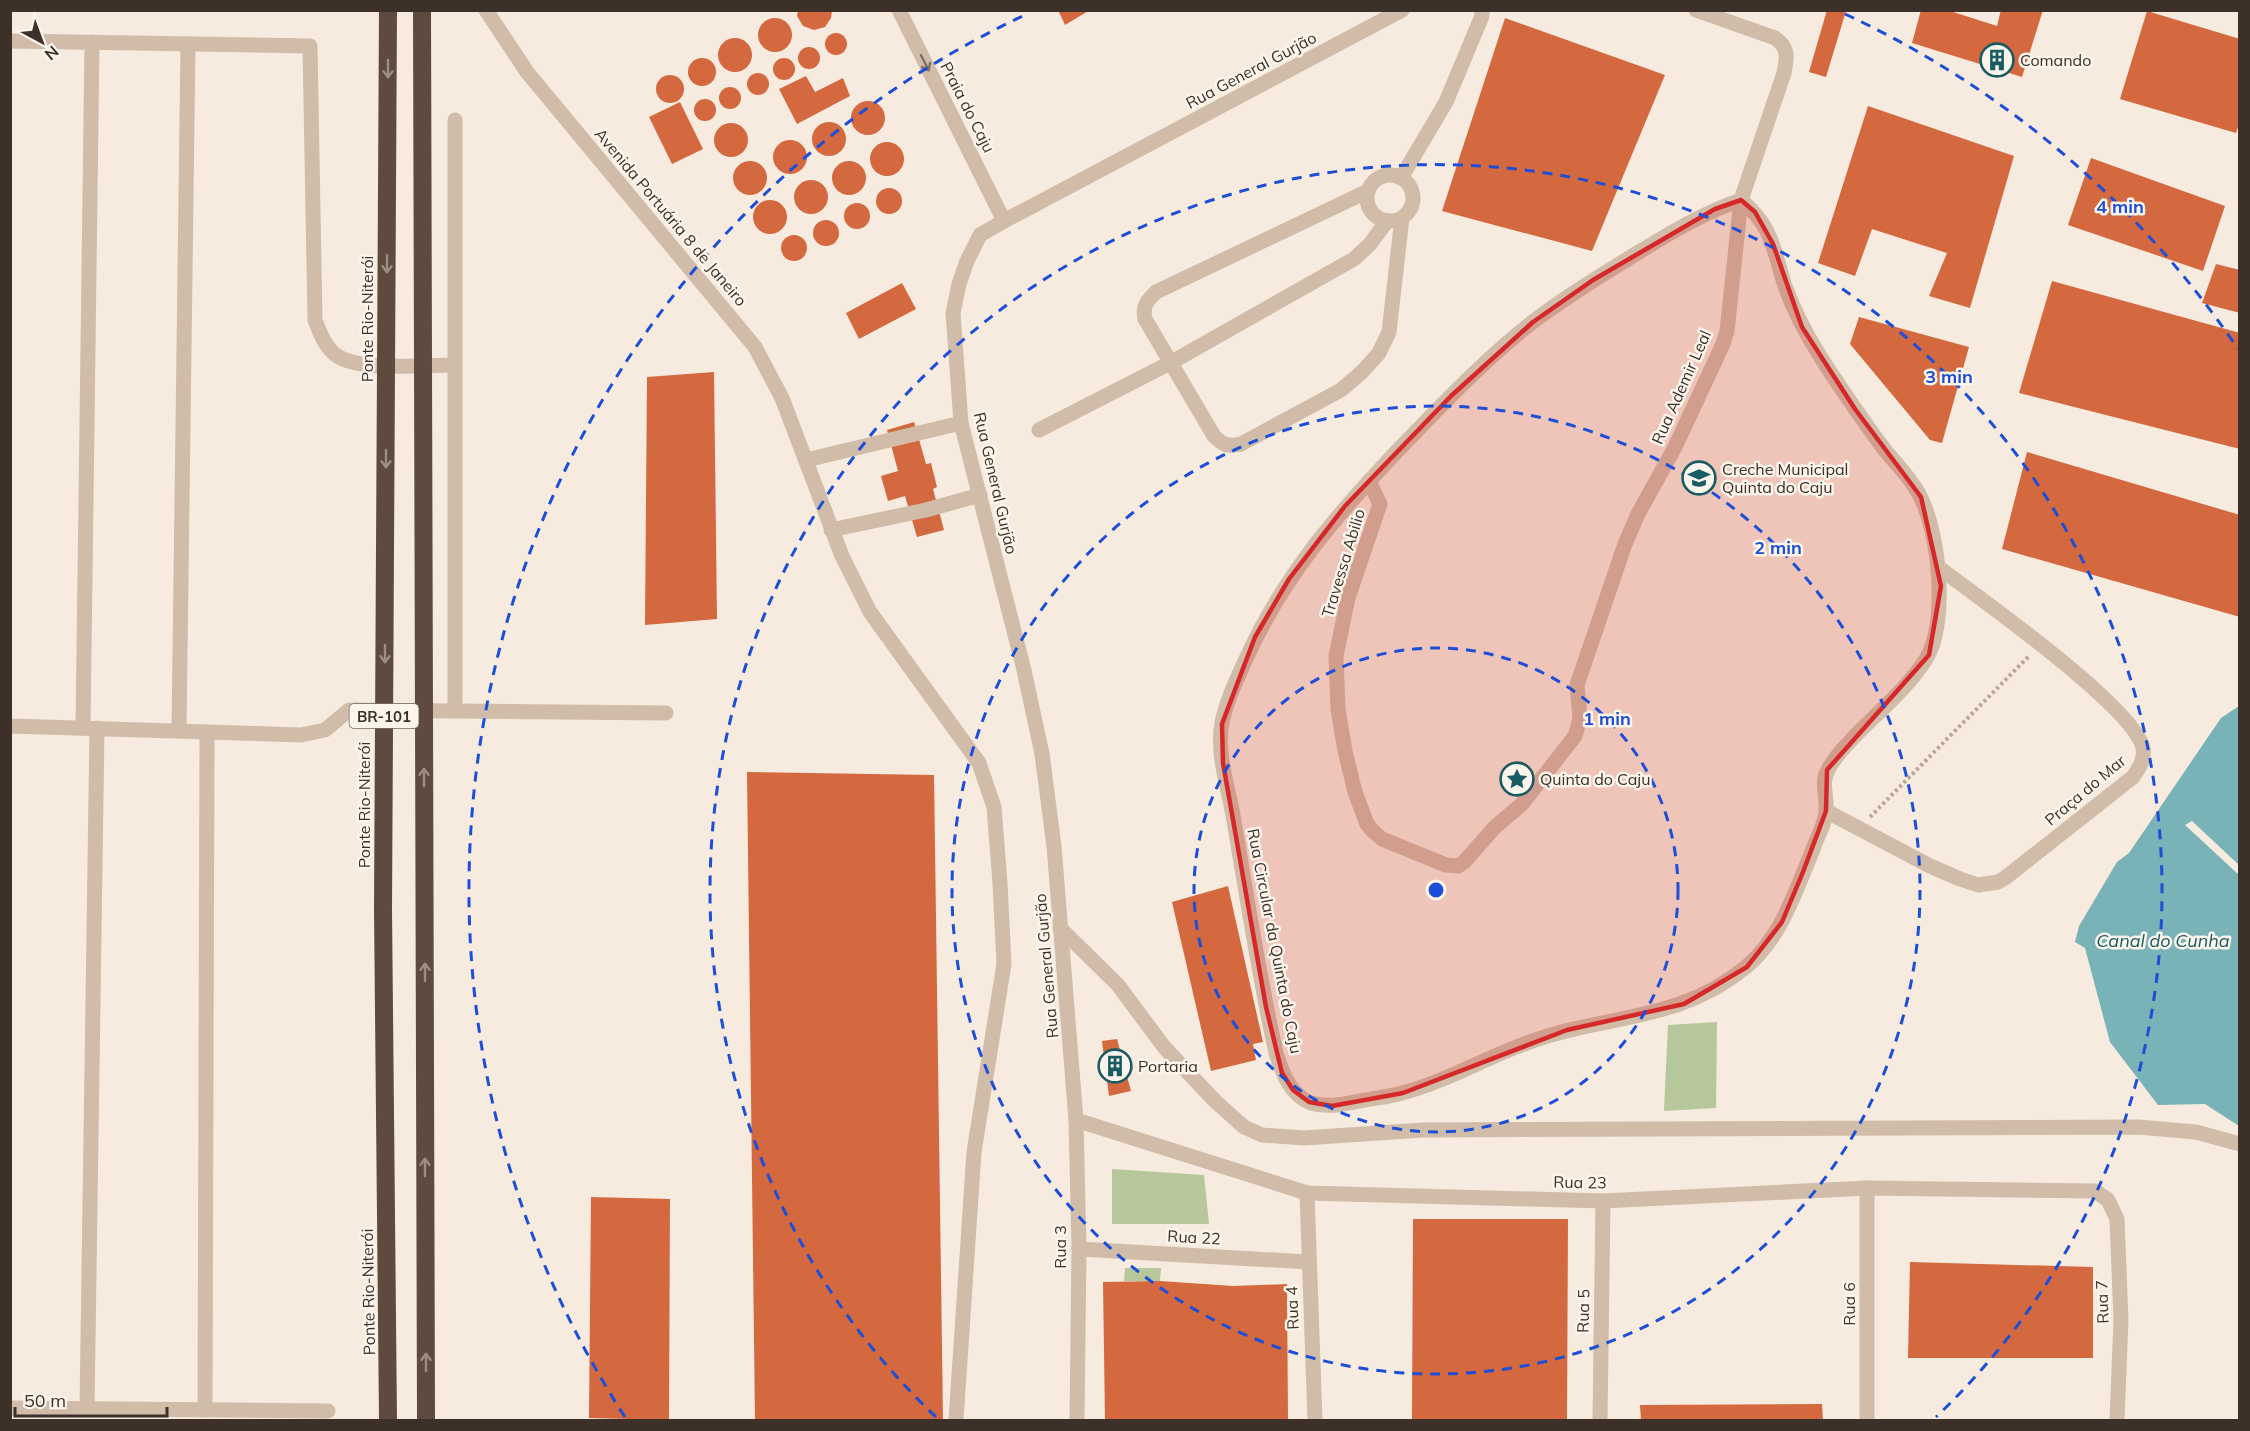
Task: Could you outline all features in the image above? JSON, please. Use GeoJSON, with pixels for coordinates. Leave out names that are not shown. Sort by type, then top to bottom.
{"type":"FeatureCollection","features":[{"type":"Feature","properties":{"kind":"highway","name":"Ponte Rio-Niterói"},"geometry":{"type":"LineString","coordinates":[[388,10],[383,909],[388,1420]]}},
{"type":"Feature","properties":{"kind":"highway","name":"BR-101"},"geometry":{"type":"LineString","coordinates":[[422,10],[426,1420]]}},
{"type":"Feature","properties":{"kind":"street","name":"Avenida Portuária 8 de Janeiro"},"geometry":{"type":"LineString","coordinates":[[486,10],[527,72],[754,347],[782,398],[831,530],[870,612],[979,763],[994,807],[1004,964],[974,1152],[956,1420]]}},
{"type":"Feature","properties":{"kind":"street","name":"Praia do Caju"},"geometry":{"type":"LineString","coordinates":[[899,10],[1004,220]]}},
{"type":"Feature","properties":{"kind":"street","name":"Rua General Gurjão"},"geometry":{"type":"LineString","coordinates":[[1073,1072],[1054,846],[1042,754],[1024,670],[961,423],[953,313],[959,284],[980,235],[1004,220],[1402,10]]}},
{"type":"Feature","properties":{"kind":"street"},"geometry":{"type":"LineString","coordinates":[[1401,178],[1446,102],[1482,16],[1482,10]]}},
{"type":"Feature","properties":{"kind":"street","name":"Rua Ademir Leal"},"geometry":{"type":"LineString","coordinates":[[1469,857],[1495,827],[1522,804],[1579,728],[1577,685],[1625,544],[1638,514],[1675,447],[1723,344],[1730,312],[1741,200],[1784,73],[1787,55],[1782,42],[1775,38],[1696,10]]}},
{"type":"Feature","properties":{"kind":"street"},"geometry":{"type":"LineString","coordinates":[[10,41],[310,46],[315,320],[322,340],[337,356],[360,365],[455,365]]}},
{"type":"Feature","properties":{"kind":"street"},"geometry":{"type":"LineString","coordinates":[[87,1409],[92,42]]}},
{"type":"Feature","properties":{"kind":"street"},"geometry":{"type":"LineString","coordinates":[[179,731],[188,44]]}},
{"type":"Feature","properties":{"kind":"street"},"geometry":{"type":"LineString","coordinates":[[455,120],[455,711]]}},
{"type":"Feature","properties":{"kind":"street"},"geometry":{"type":"LineString","coordinates":[[1368,191],[1369,207],[1373,214],[1387,221],[1402,218],[1408,213],[1413,198],[1408,183],[1394,176],[1378,179],[1368,191],[1156,292],[1147,301],[1143,310],[1145,319],[1214,436],[1222,444],[1230,446],[1241,444],[1341,390],[1379,353],[1389,332],[1402,218]]}},
{"type":"Feature","properties":{"kind":"street","name":"Rua Circular da Quinta do Caju"},"geometry":{"type":"LineString","coordinates":[[1741,200],[1764,224],[1773,244],[1786,289],[1802,327],[1855,409],[1921,497],[1928,516],[1941,586],[1936,633],[1929,655],[1910,682],[1842,750],[1827,770],[1824,782],[1826,811],[1782,922],[1766,946],[1747,967],[1711,991],[1684,1004],[1650,1015],[1567,1030],[1527,1043],[1403,1093],[1332,1106],[1309,1102],[1293,1090],[1282,1073],[1247,907],[1220,737],[1222,724],[1238,677],[1256,637],[1289,579],[1345,506],[1369,481],[1451,396],[1533,322],[1593,280],[1660,239],[1715,209],[1741,200]]}},
{"type":"Feature","properties":{"kind":"street"},"geometry":{"type":"LineString","coordinates":[[1039,430],[1170,363],[1354,259],[1370,244],[1387,221]]}},
{"type":"Feature","properties":{"kind":"street"},"geometry":{"type":"LineString","coordinates":[[806,460],[961,423]]}},
{"type":"Feature","properties":{"kind":"street","name":"Travessa Abilio"},"geometry":{"type":"LineString","coordinates":[[1369,481],[1380,504],[1348,598],[1336,656],[1335,681],[1338,709],[1355,792],[1367,824],[1382,839],[1446,865],[1458,866],[1469,857]]}},
{"type":"Feature","properties":{"kind":"street"},"geometry":{"type":"LineString","coordinates":[[831,530],[980,495]]}},
{"type":"Feature","properties":{"kind":"street","name":"Praça do Mar"},"geometry":{"type":"LineString","coordinates":[[1826,811],[1930,866],[1978,885],[1987,884],[2005,878],[2133,777],[2141,766],[2144,756],[2142,746],[2130,724],[2089,685],[1938,567]]}},
{"type":"Feature","properties":{"kind":"street"},"geometry":{"type":"LineString","coordinates":[[10,726],[301,735],[325,730],[349,710],[666,713]]}},
{"type":"Feature","properties":{"kind":"street"},"geometry":{"type":"LineString","coordinates":[[205,1410],[207,732]]}},
{"type":"Feature","properties":{"kind":"street"},"geometry":{"type":"LineString","coordinates":[[1060,928],[1118,985],[1164,1047],[1215,1101],[1244,1127],[1262,1135],[1304,1138],[1423,1130],[2138,1127],[2196,1132],[2240,1144]]}},
{"type":"Feature","properties":{"kind":"street","name":"Rua 3"},"geometry":{"type":"LineString","coordinates":[[1073,1072],[1078,1249],[1077,1420]]}},
{"type":"Feature","properties":{"kind":"street","name":"Rua 23"},"geometry":{"type":"LineString","coordinates":[[1076,1120],[1307,1193],[1602,1201],[1868,1188],[2095,1191]]}},
{"type":"Feature","properties":{"kind":"street","name":"Rua 6"},"geometry":{"type":"LineString","coordinates":[[1867,1420],[1868,1188]]}},
{"type":"Feature","properties":{"kind":"street","name":"Rua 7"},"geometry":{"type":"LineString","coordinates":[[2095,1191],[2108,1200],[2117,1219],[2121,1320],[2121,1370],[2117,1420]]}},
{"type":"Feature","properties":{"kind":"street","name":"Rua 4"},"geometry":{"type":"LineString","coordinates":[[1307,1193],[1315,1420]]}},
{"type":"Feature","properties":{"kind":"street","name":"Rua 5"},"geometry":{"type":"LineString","coordinates":[[1600,1420],[1602,1201]]}},
{"type":"Feature","properties":{"kind":"street","name":"Rua 22"},"geometry":{"type":"LineString","coordinates":[[1078,1249],[1308,1262]]}},
{"type":"Feature","properties":{"kind":"street"},"geometry":{"type":"LineString","coordinates":[[10,1408],[328,1411]]}},
{"type":"Feature","properties":{"kind":"path"},"geometry":{"type":"LineString","coordinates":[[1859,828],[2040,645]]}},
{"type":"Feature","properties":{"kind":"highlighted area"},"geometry":{"type":"Polygon","coordinates":[[[1741,200],[1755,212],[1773,244],[1802,327],[1855,409],[1921,497],[1941,586],[1929,655],[1827,770],[1826,811],[1803,872],[1782,922],[1747,967],[1684,1004],[1567,1030],[1403,1093],[1332,1106],[1309,1102],[1293,1090],[1282,1073],[1266,1007],[1223,763],[1222,724],[1255,637],[1289,579],[1345,506],[1451,396],[1533,322],[1593,280],[1715,209],[1741,200]]]}},
{"type":"Feature","properties":{"kind":"green space"},"geometry":{"type":"Polygon","coordinates":[[[1717,1022],[1716,1108],[1664,1111],[1668,1025],[1717,1022]]]}},
{"type":"Feature","properties":{"kind":"green space"},"geometry":{"type":"Polygon","coordinates":[[[1112,1169],[1204,1175],[1209,1224],[1112,1224],[1112,1169]]]}},
{"type":"Feature","properties":{"kind":"green space"},"geometry":{"type":"Polygon","coordinates":[[[1125,1268],[1161,1268],[1160,1281],[1124,1281],[1125,1268]]]}},
{"type":"Feature","properties":{"kind":"water","name":"Canal do Cunha"},"geometry":{"type":"Polygon","coordinates":[[[2239,706],[2239,1126],[2205,1104],[2158,1105],[2110,1042],[2085,948],[2075,942],[2079,926],[2117,862],[2129,853],[2221,718],[2239,706]]]}},
{"type":"Feature","properties":{"kind":"pier"},"geometry":{"type":"Polygon","coordinates":[[[2192,821],[2239,865],[2239,875],[2185,825],[2192,821]]]}},
{"type":"Feature","properties":{"kind":"building"},"geometry":{"type":"Polygon","coordinates":[[[798,10],[832,10],[831,18],[825,27],[814,30],[803,26],[797,16],[798,10]]]}},
{"type":"Feature","properties":{"kind":"building"},"geometry":{"type":"Polygon","coordinates":[[[1058,10],[1090,10],[1065,25],[1058,10]]]}},
{"type":"Feature","properties":{"kind":"building"},"geometry":{"type":"Polygon","coordinates":[[[1827,10],[1846,11],[1826,77],[1809,72],[1827,10]]]}},
{"type":"Feature","properties":{"kind":"building","name":"Comando"},"geometry":{"type":"Polygon","coordinates":[[[1921,10],[1947,10],[1997,26],[2001,10],[2043,10],[2022,77],[1912,43],[1921,10]]]}},
{"type":"Feature","properties":{"kind":"building"},"geometry":{"type":"Polygon","coordinates":[[[2147,11],[2240,39],[2240,122],[2236,133],[2120,99],[2147,11]]]}},
{"type":"Feature","properties":{"kind":"building"},"geometry":{"type":"Polygon","coordinates":[[[775,18],[787,23],[792,35],[787,47],[775,52],[763,47],[758,35],[763,23],[775,18]]]}},
{"type":"Feature","properties":{"kind":"building"},"geometry":{"type":"Polygon","coordinates":[[[1505,18],[1665,75],[1592,251],[1442,211],[1505,18]]]}},
{"type":"Feature","properties":{"kind":"building"},"geometry":{"type":"Polygon","coordinates":[[[836,33],[844,36],[847,44],[844,52],[836,55],[828,52],[825,44],[828,36],[836,33]]]}},
{"type":"Feature","properties":{"kind":"building"},"geometry":{"type":"Polygon","coordinates":[[[735,38],[747,43],[752,55],[747,67],[735,72],[723,67],[718,55],[723,43],[735,38]]]}},
{"type":"Feature","properties":{"kind":"building"},"geometry":{"type":"Polygon","coordinates":[[[809,47],[817,50],[820,58],[817,66],[809,69],[801,66],[798,58],[801,50],[809,47]]]}},
{"type":"Feature","properties":{"kind":"building"},"geometry":{"type":"Polygon","coordinates":[[[702,58],[712,62],[716,72],[712,82],[702,86],[692,82],[688,72],[692,62],[702,58]]]}},
{"type":"Feature","properties":{"kind":"building"},"geometry":{"type":"Polygon","coordinates":[[[784,58],[792,61],[795,69],[792,77],[784,80],[776,77],[773,69],[776,61],[784,58]]]}},
{"type":"Feature","properties":{"kind":"building"},"geometry":{"type":"Polygon","coordinates":[[[758,73],[766,76],[769,84],[766,92],[758,95],[750,92],[747,84],[750,76],[758,73]]]}},
{"type":"Feature","properties":{"kind":"building"},"geometry":{"type":"Polygon","coordinates":[[[670,75],[680,79],[684,89],[680,99],[670,103],[660,99],[656,89],[660,79],[670,75]]]}},
{"type":"Feature","properties":{"kind":"building"},"geometry":{"type":"Polygon","coordinates":[[[806,76],[815,92],[843,78],[850,96],[797,124],[779,89],[806,76]]]}},
{"type":"Feature","properties":{"kind":"building"},"geometry":{"type":"Polygon","coordinates":[[[730,87],[738,90],[741,98],[738,106],[730,109],[722,106],[719,98],[722,90],[730,87]]]}},
{"type":"Feature","properties":{"kind":"building"},"geometry":{"type":"Polygon","coordinates":[[[705,99],[713,102],[716,110],[713,118],[705,121],[697,118],[694,110],[697,102],[705,99]]]}},
{"type":"Feature","properties":{"kind":"building"},"geometry":{"type":"Polygon","coordinates":[[[868,101],[880,106],[885,118],[880,130],[868,135],[856,130],[851,118],[856,106],[868,101]]]}},
{"type":"Feature","properties":{"kind":"building"},"geometry":{"type":"Polygon","coordinates":[[[680,102],[703,149],[672,164],[649,117],[680,102]]]}},
{"type":"Feature","properties":{"kind":"building"},"geometry":{"type":"Polygon","coordinates":[[[1868,106],[2014,156],[1970,308],[1929,296],[1947,253],[1872,229],[1855,276],[1818,263],[1868,106]]]}},
{"type":"Feature","properties":{"kind":"building"},"geometry":{"type":"Polygon","coordinates":[[[829,122],[841,127],[846,139],[841,151],[829,156],[817,151],[812,139],[817,127],[829,122]]]}},
{"type":"Feature","properties":{"kind":"building"},"geometry":{"type":"Polygon","coordinates":[[[731,123],[743,128],[748,140],[743,152],[731,157],[719,152],[714,140],[719,128],[731,123]]]}},
{"type":"Feature","properties":{"kind":"building"},"geometry":{"type":"Polygon","coordinates":[[[790,140],[802,145],[807,157],[802,169],[790,174],[778,169],[773,157],[778,145],[790,140]]]}},
{"type":"Feature","properties":{"kind":"building"},"geometry":{"type":"Polygon","coordinates":[[[887,142],[899,147],[904,159],[899,171],[887,176],[875,171],[870,159],[875,147],[887,142]]]}},
{"type":"Feature","properties":{"kind":"building"},"geometry":{"type":"Polygon","coordinates":[[[2091,158],[2225,206],[2203,271],[2068,225],[2091,158]]]}},
{"type":"Feature","properties":{"kind":"building"},"geometry":{"type":"Polygon","coordinates":[[[750,161],[762,166],[767,178],[762,190],[750,195],[738,190],[733,178],[738,166],[750,161]]]}},
{"type":"Feature","properties":{"kind":"building"},"geometry":{"type":"Polygon","coordinates":[[[849,161],[861,166],[866,178],[861,190],[849,195],[837,190],[832,178],[837,166],[849,161]]]}},
{"type":"Feature","properties":{"kind":"building"},"geometry":{"type":"Polygon","coordinates":[[[811,180],[823,185],[828,197],[823,209],[811,214],[799,209],[794,197],[799,185],[811,180]]]}},
{"type":"Feature","properties":{"kind":"building"},"geometry":{"type":"Polygon","coordinates":[[[889,188],[898,192],[902,201],[898,210],[889,214],[880,210],[876,201],[880,192],[889,188]]]}},
{"type":"Feature","properties":{"kind":"building"},"geometry":{"type":"Polygon","coordinates":[[[770,200],[782,205],[787,217],[782,229],[770,234],[758,229],[753,217],[758,205],[770,200]]]}},
{"type":"Feature","properties":{"kind":"building"},"geometry":{"type":"Polygon","coordinates":[[[857,203],[866,207],[870,216],[866,225],[857,229],[848,225],[844,216],[848,207],[857,203]]]}},
{"type":"Feature","properties":{"kind":"building"},"geometry":{"type":"Polygon","coordinates":[[[826,220],[835,224],[839,233],[835,242],[826,246],[817,242],[813,233],[817,224],[826,220]]]}},
{"type":"Feature","properties":{"kind":"building"},"geometry":{"type":"Polygon","coordinates":[[[794,235],[803,239],[807,248],[803,257],[794,261],[785,257],[781,248],[785,239],[794,235]]]}},
{"type":"Feature","properties":{"kind":"building"},"geometry":{"type":"Polygon","coordinates":[[[2216,264],[2240,270],[2240,313],[2202,303],[2216,264]]]}},
{"type":"Feature","properties":{"kind":"building"},"geometry":{"type":"Polygon","coordinates":[[[2052,281],[2240,333],[2240,449],[2019,393],[2052,281]]]}},
{"type":"Feature","properties":{"kind":"building"},"geometry":{"type":"Polygon","coordinates":[[[902,283],[916,309],[859,339],[846,313],[902,283]]]}},
{"type":"Feature","properties":{"kind":"building"},"geometry":{"type":"Polygon","coordinates":[[[1859,317],[1969,347],[1942,443],[1930,440],[1850,344],[1859,317]]]}},
{"type":"Feature","properties":{"kind":"building"},"geometry":{"type":"Polygon","coordinates":[[[714,372],[717,619],[645,625],[647,377],[714,372]]]}},
{"type":"Feature","properties":{"kind":"building"},"geometry":{"type":"Polygon","coordinates":[[[914,422],[926,464],[931,463],[937,487],[933,489],[944,530],[917,537],[905,496],[888,501],[881,476],[898,471],[887,430],[914,422]]]}},
{"type":"Feature","properties":{"kind":"building"},"geometry":{"type":"Polygon","coordinates":[[[2027,452],[2240,515],[2240,617],[2002,549],[2027,452]]]}},
{"type":"Feature","properties":{"kind":"building"},"geometry":{"type":"Polygon","coordinates":[[[747,772],[934,775],[943,1420],[755,1420],[747,772]]]}},
{"type":"Feature","properties":{"kind":"building"},"geometry":{"type":"Polygon","coordinates":[[[1228,886],[1263,1042],[1253,1044],[1256,1060],[1211,1071],[1172,902],[1228,886]]]}},
{"type":"Feature","properties":{"kind":"building","name":"Portaria"},"geometry":{"type":"Polygon","coordinates":[[[1117,1039],[1131,1091],[1109,1096],[1102,1041],[1117,1039]]]}},
{"type":"Feature","properties":{"kind":"building"},"geometry":{"type":"Polygon","coordinates":[[[591,1197],[670,1199],[669,1420],[589,1418],[591,1197]]]}},
{"type":"Feature","properties":{"kind":"building"},"geometry":{"type":"Polygon","coordinates":[[[1413,1219],[1568,1219],[1567,1420],[1412,1420],[1413,1219]]]}},
{"type":"Feature","properties":{"kind":"building"},"geometry":{"type":"Polygon","coordinates":[[[1910,1262],[2093,1267],[2093,1358],[1908,1358],[1910,1262]]]}},
{"type":"Feature","properties":{"kind":"building"},"geometry":{"type":"Polygon","coordinates":[[[1160,1281],[1233,1286],[1287,1284],[1288,1420],[1105,1420],[1103,1282],[1160,1281]]]}},
{"type":"Feature","properties":{"kind":"building"},"geometry":{"type":"Polygon","coordinates":[[[1822,1404],[1823,1420],[1641,1420],[1640,1405],[1822,1404]]]}},
{"type":"Feature","properties":{"kind":"place","name":"Comando"},"geometry":{"type":"Point","coordinates":[1997,60]}},
{"type":"Feature","properties":{"kind":"place","name":"Creche Municipal Quinta do Caju"},"geometry":{"type":"Point","coordinates":[1699,478]}},
{"type":"Feature","properties":{"kind":"place","name":"Quinta do Caju"},"geometry":{"type":"Point","coordinates":[1517,779]}},
{"type":"Feature","properties":{"kind":"place","name":"Portaria"},"geometry":{"type":"Point","coordinates":[1115,1066]}}]}
